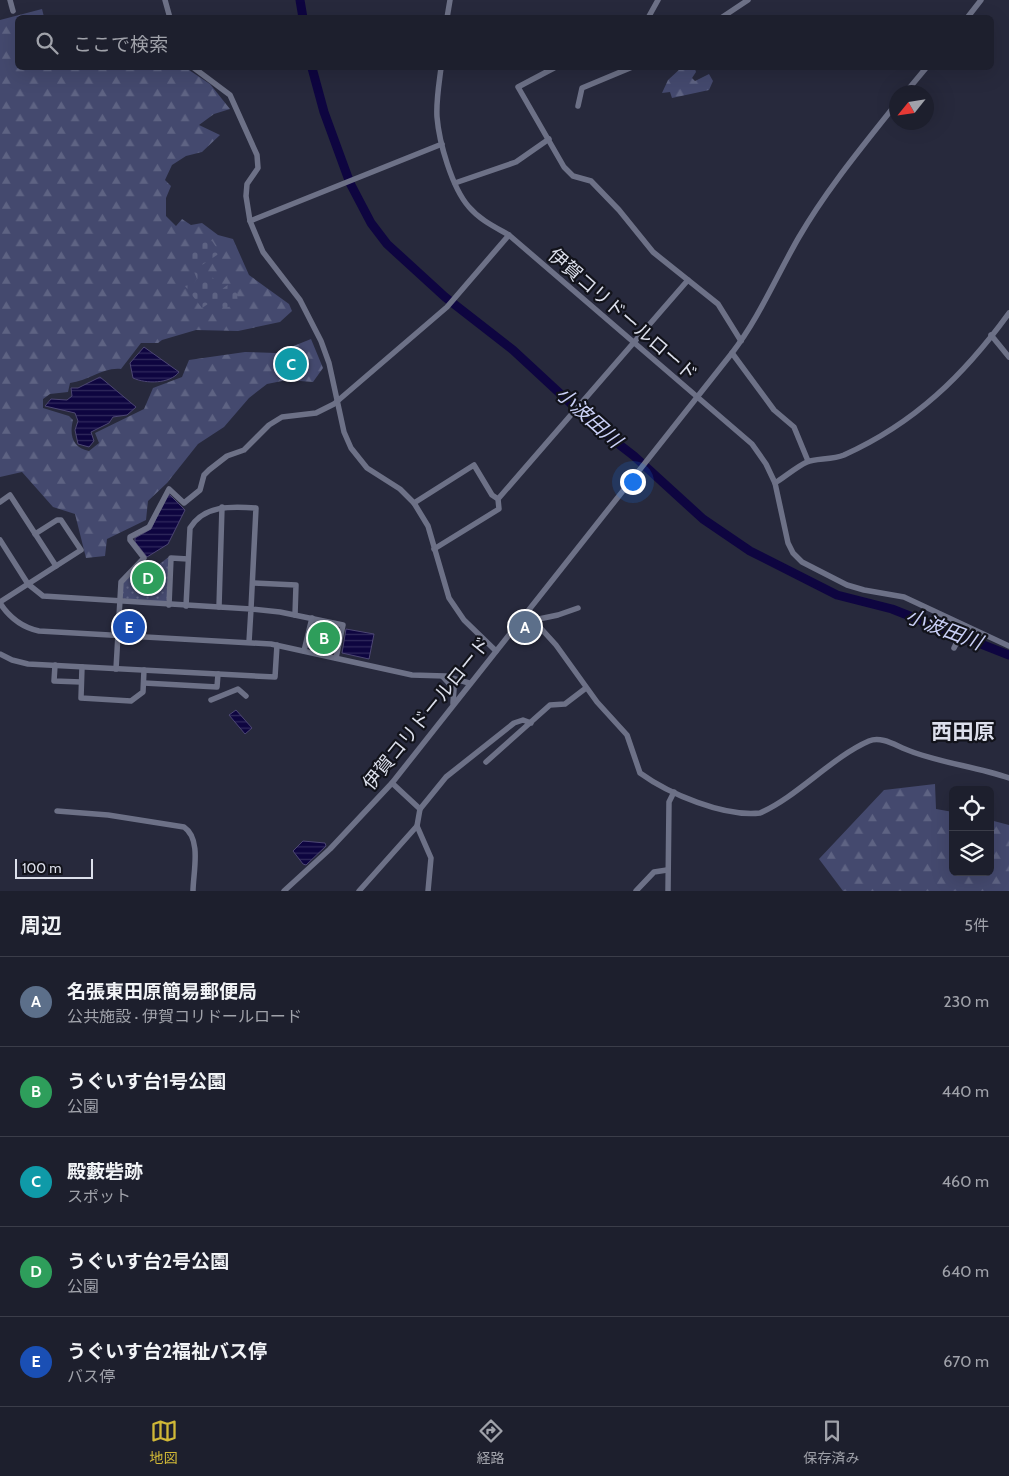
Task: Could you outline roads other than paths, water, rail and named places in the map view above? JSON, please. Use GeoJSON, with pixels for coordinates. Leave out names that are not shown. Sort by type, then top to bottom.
{"type":"FeatureCollection","features":[{"type":"Feature","properties":{"kind":"street"},"geometry":{"type":"LineString","coordinates":[[10,0],[13,11]]}},
{"type":"Feature","properties":{"kind":"street"},"geometry":{"type":"LineString","coordinates":[[165,0],[169,15]]}},
{"type":"Feature","properties":{"kind":"street"},"geometry":{"type":"LineString","coordinates":[[448,15],[450,0]]}},
{"type":"Feature","properties":{"kind":"street"},"geometry":{"type":"LineString","coordinates":[[650,15],[658,0]]}},
{"type":"Feature","properties":{"kind":"street"},"geometry":{"type":"LineString","coordinates":[[726,15],[748,0]]}},
{"type":"Feature","properties":{"kind":"street"},"geometry":{"type":"LineString","coordinates":[[969,15],[981,0]]}},
{"type":"Feature","properties":{"kind":"street"},"geometry":{"type":"LineString","coordinates":[[197,70],[230,95],[257,155],[258,168],[247,184],[246,196],[250,221],[270,263],[293,289],[313,323],[329,363],[344,432],[355,455],[376,475],[396,487],[414,502],[426,521],[447,592],[455,608],[496,651]]}},
{"type":"Feature","properties":{"kind":"street","name":"伊賀コリドールロード"},"geometry":{"type":"LineString","coordinates":[[284,891],[330,849],[392,783],[696,396],[509,236],[484,221],[472,211],[462,199],[442,144],[437,107],[441,70]]}},
{"type":"Feature","properties":{"kind":"street"},"geometry":{"type":"LineString","coordinates":[[550,70],[518,87],[564,167],[573,176],[591,181],[619,210],[649,247],[718,304],[741,341]]}},
{"type":"Feature","properties":{"kind":"street"},"geometry":{"type":"LineString","coordinates":[[578,106],[582,88],[625,70]]}},
{"type":"Feature","properties":{"kind":"street"},"geometry":{"type":"LineString","coordinates":[[912,85],[924,70]]}},
{"type":"Feature","properties":{"kind":"street"},"geometry":{"type":"LineString","coordinates":[[889,113],[832,184],[741,341],[696,396],[752,444],[766,464],[775,484],[788,543],[793,553],[802,562],[864,590],[904,597],[964,628],[1009,646]]}},
{"type":"Feature","properties":{"kind":"street"},"geometry":{"type":"LineString","coordinates":[[455,183],[516,162],[549,139]]}},
{"type":"Feature","properties":{"kind":"street"},"geometry":{"type":"LineString","coordinates":[[250,221],[442,144]]}},
{"type":"Feature","properties":{"kind":"street"},"geometry":{"type":"LineString","coordinates":[[116,669],[121,582],[144,558],[130,540],[130,537],[149,528],[169,489],[184,503],[200,490],[206,472],[227,456],[246,448],[269,426],[285,416],[316,413],[338,400],[447,307],[509,236]]}},
{"type":"Feature","properties":{"kind":"street"},"geometry":{"type":"LineString","coordinates":[[434,549],[499,509],[498,499],[688,280]]}},
{"type":"Feature","properties":{"kind":"street"},"geometry":{"type":"LineString","coordinates":[[775,484],[808,461],[826,460],[842,455],[899,426],[926,406],[951,382],[1009,313]]}},
{"type":"Feature","properties":{"kind":"street"},"geometry":{"type":"LineString","coordinates":[[991,335],[1009,356]]}},
{"type":"Feature","properties":{"kind":"street"},"geometry":{"type":"LineString","coordinates":[[732,353],[774,410],[794,427],[808,461]]}},
{"type":"Feature","properties":{"kind":"street"},"geometry":{"type":"LineString","coordinates":[[414,502],[474,465],[492,495],[498,499]]}},
{"type":"Feature","properties":{"kind":"street"},"geometry":{"type":"LineString","coordinates":[[0,502],[10,495],[56,566]]}},
{"type":"Feature","properties":{"kind":"street"},"geometry":{"type":"LineString","coordinates":[[219,607],[222,507]]}},
{"type":"Feature","properties":{"kind":"street"},"geometry":{"type":"LineString","coordinates":[[186,606],[190,528],[196,518],[222,507],[256,508],[249,642]]}},
{"type":"Feature","properties":{"kind":"street"},"geometry":{"type":"LineString","coordinates":[[35,534],[57,520],[61,520],[81,550],[0,602],[10,616],[34,630],[277,645],[412,675],[441,676],[469,683]]}},
{"type":"Feature","properties":{"kind":"street"},"geometry":{"type":"LineString","coordinates":[[0,540],[28,584],[37,593],[46,597],[251,609],[312,618],[344,625],[336,658]]}},
{"type":"Feature","properties":{"kind":"street"},"geometry":{"type":"LineString","coordinates":[[169,605],[171,558],[188,559]]}},
{"type":"Feature","properties":{"kind":"street"},"geometry":{"type":"LineString","coordinates":[[253,583],[296,586],[295,615]]}},
{"type":"Feature","properties":{"kind":"street"},"geometry":{"type":"LineString","coordinates":[[534,620],[558,616],[578,608]]}},
{"type":"Feature","properties":{"kind":"street"},"geometry":{"type":"LineString","coordinates":[[526,612],[562,652],[586,688],[630,739],[637,770],[674,792],[700,804],[745,813],[760,813],[844,756],[874,739],[888,742],[919,755],[972,766],[1009,778]]}},
{"type":"Feature","properties":{"kind":"street"},"geometry":{"type":"LineString","coordinates":[[304,651],[312,618]]}},
{"type":"Feature","properties":{"kind":"street"},"geometry":{"type":"LineString","coordinates":[[954,648],[964,628]]}},
{"type":"Feature","properties":{"kind":"street"},"geometry":{"type":"LineString","coordinates":[[0,654],[19,663],[275,677],[277,645]]}},
{"type":"Feature","properties":{"kind":"street"},"geometry":{"type":"LineString","coordinates":[[55,665],[54,681],[81,682]]}},
{"type":"Feature","properties":{"kind":"street"},"geometry":{"type":"LineString","coordinates":[[82,666],[80,698],[131,701],[144,692],[144,670]]}},
{"type":"Feature","properties":{"kind":"street"},"geometry":{"type":"LineString","coordinates":[[218,674],[217,687],[213,698],[238,689],[246,696]]}},
{"type":"Feature","properties":{"kind":"street"},"geometry":{"type":"LineString","coordinates":[[441,676],[454,689],[452,705]]}},
{"type":"Feature","properties":{"kind":"street"},"geometry":{"type":"LineString","coordinates":[[144,683],[217,687]]}},
{"type":"Feature","properties":{"kind":"street"},"geometry":{"type":"LineString","coordinates":[[486,762],[550,705],[565,704],[586,688]]}},
{"type":"Feature","properties":{"kind":"street"},"geometry":{"type":"LineString","coordinates":[[359,891],[417,826],[420,809],[446,778],[514,723],[524,720],[531,723]]}},
{"type":"Feature","properties":{"kind":"street"},"geometry":{"type":"LineString","coordinates":[[392,783],[420,809]]}},
{"type":"Feature","properties":{"kind":"street"},"geometry":{"type":"LineString","coordinates":[[668,891],[669,802],[674,792]]}},
{"type":"Feature","properties":{"kind":"street"},"geometry":{"type":"LineString","coordinates":[[57,811],[108,815],[184,827],[191,832],[195,844],[192,891]]}},
{"type":"Feature","properties":{"kind":"street"},"geometry":{"type":"LineString","coordinates":[[417,826],[432,858],[428,891]]}},
{"type":"Feature","properties":{"kind":"street"},"geometry":{"type":"LineString","coordinates":[[636,891],[654,872],[667,870]]}},
{"type":"Feature","properties":{"kind":"waterway","name":"小波田川"},"geometry":{"type":"LineString","coordinates":[[300,0],[302,15]]}},
{"type":"Feature","properties":{"kind":"waterway","name":"小波田川"},"geometry":{"type":"LineString","coordinates":[[313,70],[324,112],[350,183],[371,223],[387,244],[445,297],[513,350],[594,425],[634,456],[703,519],[750,551],[837,595],[892,609],[1009,655]]}},
{"type":"Feature","properties":{"kind":"place","name":"殿藪砦跡"},"geometry":{"type":"Point","coordinates":[291,364]}},
{"type":"Feature","properties":{"kind":"place","name":"うぐいす台2号公園"},"geometry":{"type":"Point","coordinates":[148,578]}},
{"type":"Feature","properties":{"kind":"place","name":"うぐいす台2福祉バス停"},"geometry":{"type":"Point","coordinates":[129,627]}},
{"type":"Feature","properties":{"kind":"place","name":"名張東田原簡易郵便局"},"geometry":{"type":"Point","coordinates":[525,627]}},
{"type":"Feature","properties":{"kind":"place","name":"うぐいす台1号公園"},"geometry":{"type":"Point","coordinates":[324,638]}},
{"type":"Feature","properties":{"kind":"district","name":"西田原"},"geometry":{"type":"Point","coordinates":[963,732]}}]}
